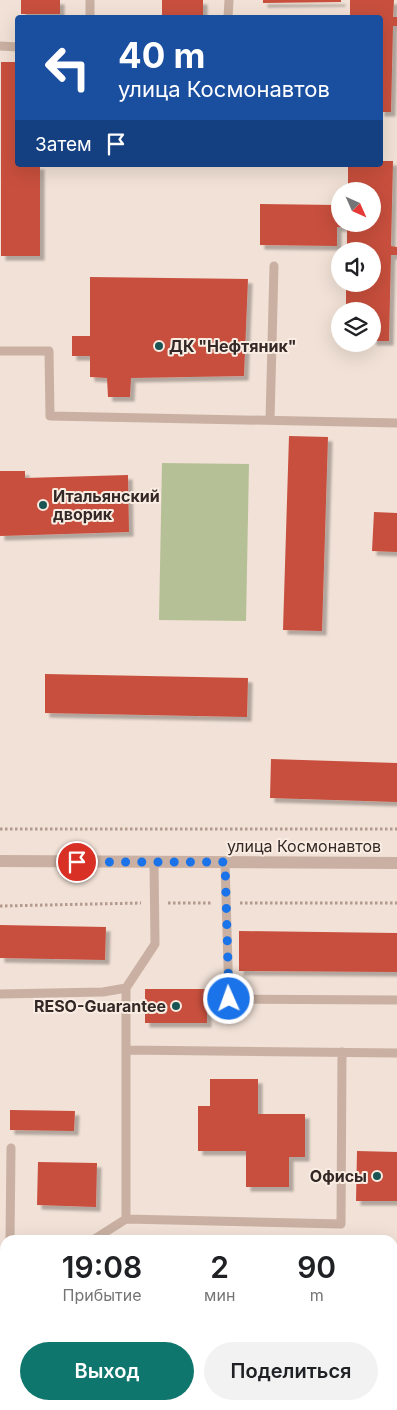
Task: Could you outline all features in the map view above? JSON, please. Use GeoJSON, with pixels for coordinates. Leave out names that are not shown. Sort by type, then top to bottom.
{"type":"FeatureCollection","features":[{"type":"Feature","properties":{"kind":"street","name":"улица Космонавтов"},"geometry":{"type":"LineString","coordinates":[[0,862],[397,863]]}},
{"type":"Feature","properties":{"kind":"lane"},"geometry":{"type":"LineString","coordinates":[[90,0],[90,15]]}},
{"type":"Feature","properties":{"kind":"lane"},"geometry":{"type":"LineString","coordinates":[[228,15],[229,0]]}},
{"type":"Feature","properties":{"kind":"lane"},"geometry":{"type":"LineString","coordinates":[[0,46],[15,47]]}},
{"type":"Feature","properties":{"kind":"lane"},"geometry":{"type":"LineString","coordinates":[[270,420],[274,266]]}},
{"type":"Feature","properties":{"kind":"lane"},"geometry":{"type":"LineString","coordinates":[[0,351],[49,351],[50,416],[397,423]]}},
{"type":"Feature","properties":{"kind":"lane"},"geometry":{"type":"LineString","coordinates":[[126,1219],[126,988],[155,944],[154,862]]}},
{"type":"Feature","properties":{"kind":"lane"},"geometry":{"type":"LineString","coordinates":[[225,862],[229,999],[397,1000]]}},
{"type":"Feature","properties":{"kind":"lane"},"geometry":{"type":"LineString","coordinates":[[0,994],[103,992],[126,988]]}},
{"type":"Feature","properties":{"kind":"lane"},"geometry":{"type":"LineString","coordinates":[[126,1050],[397,1053]]}},
{"type":"Feature","properties":{"kind":"lane"},"geometry":{"type":"LineString","coordinates":[[102,1235],[126,1219],[341,1224],[342,1052]]}},
{"type":"Feature","properties":{"kind":"lane"},"geometry":{"type":"LineString","coordinates":[[10,1235],[12,1148]]}},
{"type":"Feature","properties":{"kind":"path"},"geometry":{"type":"LineString","coordinates":[[0,829],[397,829]]}},
{"type":"Feature","properties":{"kind":"path"},"geometry":{"type":"LineString","coordinates":[[0,906],[154,903],[397,903]]}},
{"type":"Feature","properties":{"kind":"green space"},"geometry":{"type":"Polygon","coordinates":[[[162,463],[249,464],[246,621],[159,620],[162,463]]]}},
{"type":"Feature","properties":{"kind":"building"},"geometry":{"type":"Polygon","coordinates":[[[21,0],[60,0],[60,14],[21,14],[21,0]]]}},
{"type":"Feature","properties":{"kind":"building"},"geometry":{"type":"Polygon","coordinates":[[[162,0],[203,0],[203,15],[162,15],[162,0]]]}},
{"type":"Feature","properties":{"kind":"building"},"geometry":{"type":"Polygon","coordinates":[[[263,0],[341,0],[341,2],[263,3],[263,0]]]}},
{"type":"Feature","properties":{"kind":"building"},"geometry":{"type":"Polygon","coordinates":[[[350,0],[394,0],[393,17],[397,17],[397,26],[393,26],[391,112],[383,112],[383,15],[350,15],[350,0]]]}},
{"type":"Feature","properties":{"kind":"building"},"geometry":{"type":"Polygon","coordinates":[[[1,62],[15,62],[15,167],[40,167],[40,256],[1,256],[1,62]]]}},
{"type":"Feature","properties":{"kind":"building"},"geometry":{"type":"Polygon","coordinates":[[[383,161],[393,161],[391,246],[397,247],[397,255],[391,255],[389,341],[381,341],[381,302],[346,302],[346,292],[381,292],[381,242],[347,242],[347,232],[381,232],[381,182],[348,182],[348,167],[383,167],[383,161]]]}},
{"type":"Feature","properties":{"kind":"building"},"geometry":{"type":"Polygon","coordinates":[[[260,204],[331,205],[331,232],[337,232],[337,242],[331,242],[331,246],[260,245],[260,204]]]}},
{"type":"Feature","properties":{"kind":"building","name":"ДК \"Нефтяник\""},"geometry":{"type":"Polygon","coordinates":[[[90,277],[248,279],[244,376],[131,378],[130,397],[108,397],[107,378],[90,377],[90,356],[72,356],[72,336],[90,336],[90,277]]]}},
{"type":"Feature","properties":{"kind":"building"},"geometry":{"type":"Polygon","coordinates":[[[289,436],[328,437],[322,631],[283,630],[289,436]]]}},
{"type":"Feature","properties":{"kind":"building","name":"Итальянский дворик"},"geometry":{"type":"Polygon","coordinates":[[[0,471],[25,471],[25,478],[128,475],[129,532],[0,536],[0,471]]]}},
{"type":"Feature","properties":{"kind":"building"},"geometry":{"type":"Polygon","coordinates":[[[374,512],[397,513],[397,552],[372,551],[374,512]]]}},
{"type":"Feature","properties":{"kind":"building"},"geometry":{"type":"Polygon","coordinates":[[[45,674],[248,678],[247,717],[45,713],[45,674]]]}},
{"type":"Feature","properties":{"kind":"building"},"geometry":{"type":"Polygon","coordinates":[[[271,759],[397,763],[397,802],[270,798],[271,759]]]}},
{"type":"Feature","properties":{"kind":"building"},"geometry":{"type":"Polygon","coordinates":[[[0,925],[106,927],[105,960],[0,958],[0,925]]]}},
{"type":"Feature","properties":{"kind":"building"},"geometry":{"type":"Polygon","coordinates":[[[239,931],[397,933],[397,972],[239,971],[239,931]]]}},
{"type":"Feature","properties":{"kind":"building","name":"RESO-Guarantee"},"geometry":{"type":"Polygon","coordinates":[[[145,989],[207,989],[207,1023],[145,1023],[145,989]]]}},
{"type":"Feature","properties":{"kind":"building"},"geometry":{"type":"Polygon","coordinates":[[[210,1079],[258,1079],[258,1114],[305,1114],[305,1157],[289,1157],[289,1187],[246,1187],[246,1151],[198,1151],[198,1106],[210,1106],[210,1079]]]}},
{"type":"Feature","properties":{"kind":"building"},"geometry":{"type":"Polygon","coordinates":[[[10,1110],[75,1111],[74,1131],[10,1130],[10,1110]]]}},
{"type":"Feature","properties":{"kind":"building","name":"Офисы"},"geometry":{"type":"Polygon","coordinates":[[[357,1151],[397,1152],[397,1201],[356,1201],[357,1151]]]}},
{"type":"Feature","properties":{"kind":"building"},"geometry":{"type":"Polygon","coordinates":[[[38,1162],[97,1163],[96,1207],[37,1205],[38,1162]]]}},
{"type":"Feature","properties":{"kind":"place","name":"ДК \"Нефтяник\""},"geometry":{"type":"Point","coordinates":[159,346]}},
{"type":"Feature","properties":{"kind":"place","name":"Итальянский дворик"},"geometry":{"type":"Point","coordinates":[43,505]}},
{"type":"Feature","properties":{"kind":"place","name":"RESO-Guarantee"},"geometry":{"type":"Point","coordinates":[176,1006]}},
{"type":"Feature","properties":{"kind":"place","name":"Офисы"},"geometry":{"type":"Point","coordinates":[377,1176]}},
{"type":"Feature","properties":{"kind":"route"},"geometry":{"type":"LineString","coordinates":[[77,862],[225,862],[229,999]]}}]}
